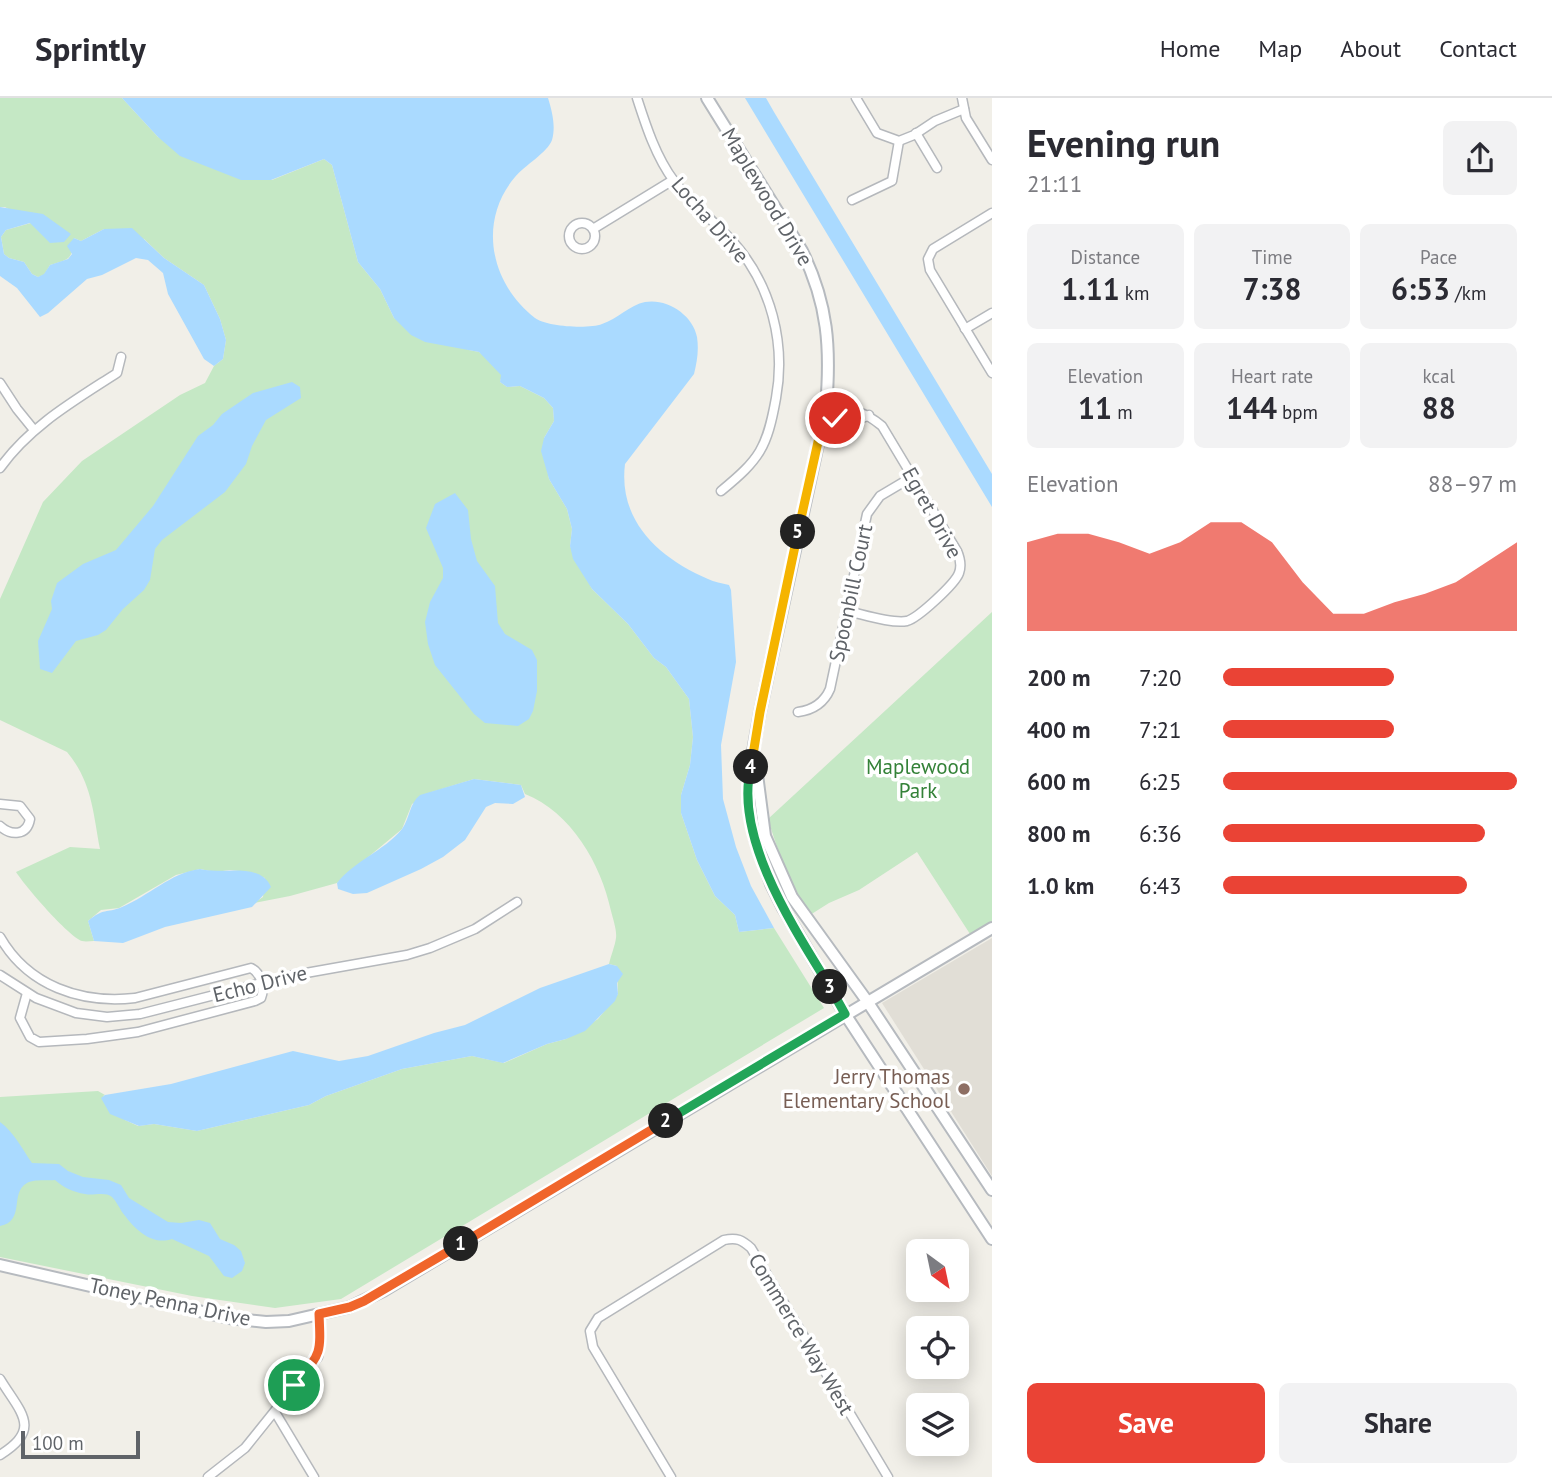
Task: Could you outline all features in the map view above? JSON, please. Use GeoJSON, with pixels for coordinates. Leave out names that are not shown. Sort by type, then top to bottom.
{"type":"FeatureCollection","features":[{"type":"Feature","properties":{"kind":"street","name":"Locha Drive"},"geometry":{"type":"LineString","coordinates":[[637,98],[651,138],[673,180],[749,263],[770,307],[777,337],[778,387],[764,447],[751,466],[720,491]]}},
{"type":"Feature","properties":{"kind":"street","name":"Maplewood Drive"},"geometry":{"type":"LineString","coordinates":[[706,98],[812,271],[826,321],[829,355],[825,411],[749,774],[749,797],[755,839],[783,908],[845,1014],[992,1239]]}},
{"type":"Feature","properties":{"kind":"street"},"geometry":{"type":"LineString","coordinates":[[856,98],[877,133],[899,141],[964,109]]}},
{"type":"Feature","properties":{"kind":"street"},"geometry":{"type":"LineString","coordinates":[[962,98],[966,118],[992,160]]}},
{"type":"Feature","properties":{"kind":"street"},"geometry":{"type":"LineString","coordinates":[[916,133],[937,168]]}},
{"type":"Feature","properties":{"kind":"street"},"geometry":{"type":"LineString","coordinates":[[852,200],[892,181],[899,141]]}},
{"type":"Feature","properties":{"kind":"street"},"geometry":{"type":"LineString","coordinates":[[593,229],[673,180]]}},
{"type":"Feature","properties":{"kind":"street"},"geometry":{"type":"LineString","coordinates":[[992,214],[933,249],[928,259],[930,270],[992,373]]}},
{"type":"Feature","properties":{"kind":"street"},"geometry":{"type":"LineString","coordinates":[[965,329],[992,313]]}},
{"type":"Feature","properties":{"kind":"street"},"geometry":{"type":"LineString","coordinates":[[0,468],[34,430],[53,414],[117,373],[121,357]]}},
{"type":"Feature","properties":{"kind":"street"},"geometry":{"type":"LineString","coordinates":[[0,383],[16,409],[34,430]]}},
{"type":"Feature","properties":{"kind":"street","name":"Egret Drive"},"geometry":{"type":"LineString","coordinates":[[825,411],[852,421],[859,421],[869,415],[882,426],[957,551],[961,563],[958,575],[919,614],[909,620],[897,621],[846,611]]}},
{"type":"Feature","properties":{"kind":"street","name":"Spoonbill Court"},"geometry":{"type":"LineString","coordinates":[[798,712],[815,707],[828,694],[832,683],[869,509],[880,496],[912,477]]}},
{"type":"Feature","properties":{"kind":"street","name":"Maplewood Drive"},"geometry":{"type":"LineString","coordinates":[[754,753],[765,835],[792,897],[867,1001],[992,1190]]}},
{"type":"Feature","properties":{"kind":"street"},"geometry":{"type":"LineString","coordinates":[[0,804],[20,806],[30,819],[27,828],[20,833],[11,834],[0,826]]}},
{"type":"Feature","properties":{"kind":"street","name":"Echo Drive"},"geometry":{"type":"LineString","coordinates":[[0,975],[27,993],[58,1007],[76,1013],[119,1017],[156,1011],[310,972],[383,961],[418,952],[475,929],[517,902]]}},
{"type":"Feature","properties":{"kind":"street","name":"Toney Penna Drive"},"geometry":{"type":"LineString","coordinates":[[0,1265],[236,1319],[289,1321],[350,1307],[383,1291],[992,928]]}},
{"type":"Feature","properties":{"kind":"street"},"geometry":{"type":"LineString","coordinates":[[0,937],[13,956],[34,976],[81,997],[116,1000],[135,998],[251,968],[255,970],[263,994],[255,1001],[165,1025],[86,1040],[39,1042],[30,1037],[20,1018],[27,993]]}},
{"type":"Feature","properties":{"kind":"street","name":"Commerce Way West"},"geometry":{"type":"LineString","coordinates":[[671,1477],[593,1348],[590,1331],[598,1318],[724,1240],[738,1238],[751,1248],[888,1477]]}},
{"type":"Feature","properties":{"kind":"street"},"geometry":{"type":"LineString","coordinates":[[208,1477],[244,1448],[318,1357],[319,1314]]}},
{"type":"Feature","properties":{"kind":"street"},"geometry":{"type":"LineString","coordinates":[[0,1379],[25,1425],[21,1440],[0,1455]]}},
{"type":"Feature","properties":{"kind":"street"},"geometry":{"type":"LineString","coordinates":[[275,1412],[314,1477]]}},
{"type":"Feature","properties":{"kind":"shaded area","name":"Jerry Thomas Elementary School"},"geometry":{"type":"Polygon","coordinates":[[[992,938],[992,1176],[882,1003],[992,938]]]}},
{"type":"Feature","properties":{"kind":"green space"},"geometry":{"type":"Polygon","coordinates":[[[0,98],[122,98],[158,137],[272,180],[324,159],[332,165],[358,262],[380,289],[394,318],[479,352],[502,375],[500,382],[507,387],[520,386],[544,398],[553,408],[554,421],[544,438],[547,469],[549,479],[567,509],[572,529],[570,546],[592,589],[628,624],[654,658],[666,667],[689,699],[693,737],[690,765],[681,795],[681,813],[697,860],[715,896],[735,915],[739,932],[774,928],[824,1008],[341,1299],[275,1308],[192,1296],[0,1257],[0,1097],[98,1091],[105,1095],[103,1096],[125,1120],[138,1126],[154,1124],[197,1131],[309,1105],[326,1096],[402,1069],[472,1056],[504,1063],[547,1044],[566,1039],[598,1019],[618,994],[617,966],[609,964],[615,944],[615,924],[600,875],[582,842],[570,827],[541,802],[525,794],[521,785],[474,779],[432,792],[412,804],[402,829],[337,883],[254,903],[263,897],[265,878],[248,872],[200,869],[176,875],[119,908],[101,910],[88,921],[94,941],[82,941],[67,930],[21,879],[16,872],[70,847],[100,849],[87,786],[67,752],[0,720],[0,599],[43,502],[82,461],[180,395],[205,383],[214,366],[223,359],[226,340],[220,319],[204,285],[164,258],[144,239],[104,229],[81,241],[74,238],[69,258],[50,265],[44,275],[38,277],[32,274],[24,262],[4,254],[1,237],[6,230],[31,223],[64,242],[5,207],[0,207],[0,98]]]}},
{"type":"Feature","properties":{"kind":"green space","name":"Maplewood Park"},"geometry":{"type":"Polygon","coordinates":[[[992,612],[992,921],[970,934],[917,852],[859,890],[810,915],[786,868],[768,819],[992,612]]]}},
{"type":"Feature","properties":{"kind":"water"},"geometry":{"type":"Polygon","coordinates":[[[122,98],[548,98],[554,124],[552,140],[546,149],[515,177],[503,195],[493,232],[494,252],[508,288],[520,304],[541,321],[568,326],[596,326],[639,304],[653,301],[678,310],[695,329],[698,347],[694,374],[625,464],[625,484],[628,503],[635,520],[658,548],[690,570],[710,580],[729,585],[731,590],[736,662],[721,745],[723,799],[736,847],[751,886],[774,928],[739,932],[735,915],[715,896],[697,860],[681,813],[681,795],[690,765],[693,737],[689,699],[666,667],[654,658],[628,624],[592,589],[573,559],[570,546],[572,529],[567,509],[549,479],[541,451],[544,438],[554,421],[553,408],[544,398],[520,386],[507,387],[500,382],[501,375],[479,352],[425,342],[411,335],[394,318],[380,289],[358,262],[332,165],[324,159],[271,180],[241,180],[180,156],[158,137],[122,98]]]}},
{"type":"Feature","properties":{"kind":"water"},"geometry":{"type":"Polygon","coordinates":[[[745,98],[766,98],[992,474],[992,507],[745,98]]]}},
{"type":"Feature","properties":{"kind":"water"},"geometry":{"type":"Polygon","coordinates":[[[0,207],[43,214],[71,234],[64,242],[50,243],[30,223],[6,230],[1,237],[4,254],[24,262],[32,274],[38,277],[44,274],[50,265],[68,259],[72,254],[67,246],[74,238],[81,241],[104,229],[132,228],[164,258],[204,285],[220,319],[226,340],[223,359],[214,366],[204,359],[168,294],[163,273],[148,260],[136,258],[102,275],[87,279],[40,317],[17,288],[0,276],[0,207]]]}},
{"type":"Feature","properties":{"kind":"water"},"geometry":{"type":"Polygon","coordinates":[[[292,382],[300,387],[301,398],[266,420],[246,464],[225,492],[162,540],[155,549],[150,580],[144,590],[123,609],[106,630],[76,641],[52,673],[40,669],[38,641],[52,609],[51,601],[57,583],[83,564],[116,550],[153,506],[198,436],[222,414],[253,393],[292,382]]]}},
{"type":"Feature","properties":{"kind":"water"},"geometry":{"type":"Polygon","coordinates":[[[455,493],[468,510],[477,561],[495,586],[498,623],[505,634],[532,650],[537,660],[537,691],[533,711],[529,719],[518,726],[485,723],[474,714],[435,665],[428,644],[425,622],[430,602],[443,578],[443,568],[426,528],[435,504],[455,493]]]}},
{"type":"Feature","properties":{"kind":"water"},"geometry":{"type":"Polygon","coordinates":[[[474,779],[521,785],[525,797],[513,804],[495,803],[486,807],[465,840],[421,869],[367,893],[353,894],[338,889],[337,883],[344,875],[387,844],[402,829],[420,795],[474,779]]]}},
{"type":"Feature","properties":{"kind":"water"},"geometry":{"type":"Polygon","coordinates":[[[200,869],[249,871],[266,879],[271,887],[252,907],[165,927],[123,943],[94,941],[88,921],[102,912],[132,902],[179,875],[200,869]]]}},
{"type":"Feature","properties":{"kind":"water"},"geometry":{"type":"Polygon","coordinates":[[[609,964],[617,966],[623,974],[617,983],[618,994],[615,1001],[585,1031],[503,1063],[472,1056],[402,1069],[326,1096],[309,1105],[197,1131],[154,1124],[139,1126],[110,1114],[101,1098],[105,1095],[171,1084],[293,1051],[339,1061],[368,1056],[465,1025],[540,988],[609,964]]]}},
{"type":"Feature","properties":{"kind":"water"},"geometry":{"type":"Polygon","coordinates":[[[0,1122],[14,1136],[32,1163],[59,1164],[83,1177],[109,1180],[121,1185],[129,1198],[168,1222],[199,1220],[210,1223],[220,1239],[241,1251],[245,1263],[242,1271],[232,1278],[224,1276],[209,1256],[172,1239],[157,1240],[143,1234],[109,1195],[77,1192],[55,1180],[27,1183],[19,1193],[13,1219],[0,1226],[0,1122]]]}},
{"type":"Feature","properties":{"kind":"place","name":"Jerry Thomas Elementary School"},"geometry":{"type":"Point","coordinates":[964,1089]}},
{"type":"Feature","properties":{"kind":"route"},"geometry":{"type":"LineString","coordinates":[[294,1385],[318,1357],[319,1314],[350,1307],[383,1291],[845,1014],[771,884],[755,839],[749,797],[749,774],[760,712],[824,415],[835,418]]}}]}
